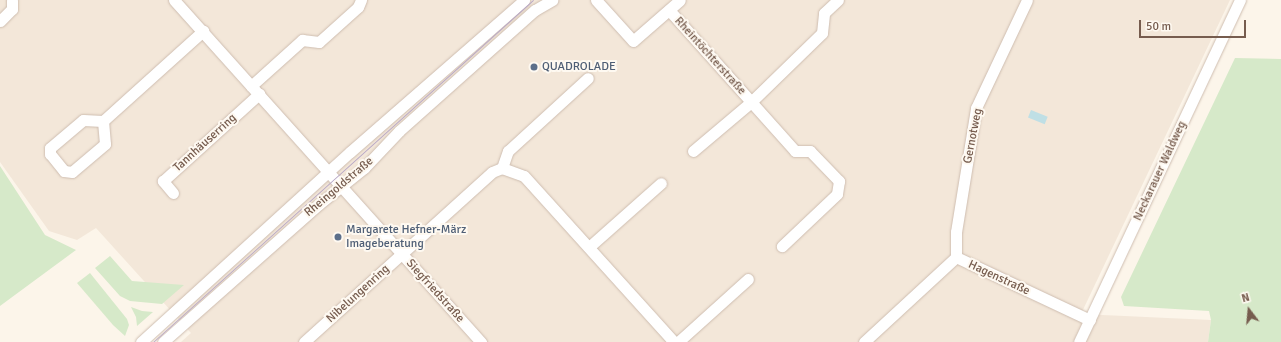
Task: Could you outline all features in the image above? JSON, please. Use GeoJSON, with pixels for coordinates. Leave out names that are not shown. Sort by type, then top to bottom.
{"type":"FeatureCollection","features":[{"type":"Feature","properties":{"kind":"street"},"geometry":{"type":"LineString","coordinates":[[0,21],[12,9],[12,0]]}},
{"type":"Feature","properties":{"kind":"street"},"geometry":{"type":"LineString","coordinates":[[174,0],[341,186]]}},
{"type":"Feature","properties":{"kind":"street"},"geometry":{"type":"LineString","coordinates":[[251,86],[302,40],[319,42],[358,7],[361,0]]}},
{"type":"Feature","properties":{"kind":"street","name":"Rheingoldstraße"},"geometry":{"type":"LineString","coordinates":[[141,342],[524,0]]}},
{"type":"Feature","properties":{"kind":"street","name":"Rheingoldstraße"},"geometry":{"type":"LineString","coordinates":[[163,342],[341,186],[364,168],[399,131],[535,10],[552,0]]}},
{"type":"Feature","properties":{"kind":"street","name":"Rheintöchterstraße"},"geometry":{"type":"LineString","coordinates":[[596,0],[633,41],[680,0]]}},
{"type":"Feature","properties":{"kind":"street","name":"Rheintöchterstraße"},"geometry":{"type":"LineString","coordinates":[[693,151],[751,102],[822,33],[824,12],[838,0]]}},
{"type":"Feature","properties":{"kind":"street","name":"Gernotweg"},"geometry":{"type":"LineString","coordinates":[[956,258],[956,232],[976,108],[1027,0]]}},
{"type":"Feature","properties":{"kind":"street","name":"Neckarauer Waldweg"},"geometry":{"type":"LineString","coordinates":[[1080,342],[1240,0]]}},
{"type":"Feature","properties":{"kind":"street","name":"Rheintöchterstraße"},"geometry":{"type":"LineString","coordinates":[[669,10],[795,151],[810,151],[839,181],[837,194],[782,246]]}},
{"type":"Feature","properties":{"kind":"street"},"geometry":{"type":"LineString","coordinates":[[103,121],[105,144],[72,172],[64,171],[50,154],[50,148],[83,120],[103,121],[203,31]]}},
{"type":"Feature","properties":{"kind":"street"},"geometry":{"type":"LineString","coordinates":[[588,78],[508,151],[502,168],[524,176],[674,342]]}},
{"type":"Feature","properties":{"kind":"street","name":"Tannhäuserring"},"geometry":{"type":"LineString","coordinates":[[173,193],[163,181],[259,94]]}},
{"type":"Feature","properties":{"kind":"street","name":"Nibelungenring"},"geometry":{"type":"LineString","coordinates":[[304,342],[492,172],[502,168]]}},
{"type":"Feature","properties":{"kind":"street"},"geometry":{"type":"LineString","coordinates":[[589,247],[661,183]]}},
{"type":"Feature","properties":{"kind":"street","name":"Siegfriedstraße"},"geometry":{"type":"LineString","coordinates":[[341,186],[481,342]]}},
{"type":"Feature","properties":{"kind":"street","name":"Hagenstraße"},"geometry":{"type":"LineString","coordinates":[[864,342],[956,258],[1090,320]]}},
{"type":"Feature","properties":{"kind":"street"},"geometry":{"type":"LineString","coordinates":[[678,342],[748,280]]}},
{"type":"Feature","properties":{"kind":"shaded area"},"geometry":{"type":"Polygon","coordinates":[[[0,0],[1230,0],[1081,314],[1211,320],[1208,342],[181,342],[191,333],[96,228],[77,240],[49,231],[0,162],[0,0]]]}},
{"type":"Feature","properties":{"kind":"green space"},"geometry":{"type":"Polygon","coordinates":[[[1235,58],[1281,59],[1281,342],[1208,342],[1211,320],[1209,311],[1124,306],[1121,297],[1235,58]]]}},
{"type":"Feature","properties":{"kind":"green space"},"geometry":{"type":"Polygon","coordinates":[[[0,166],[45,235],[76,250],[0,306],[0,166]]]}},
{"type":"Feature","properties":{"kind":"green space"},"geometry":{"type":"Polygon","coordinates":[[[110,256],[132,281],[184,285],[162,304],[130,301],[120,296],[95,268],[110,256]]]}},
{"type":"Feature","properties":{"kind":"green space"},"geometry":{"type":"Polygon","coordinates":[[[90,273],[127,319],[129,325],[125,336],[113,325],[77,283],[90,273]]]}},
{"type":"Feature","properties":{"kind":"green space"},"geometry":{"type":"Polygon","coordinates":[[[131,307],[142,311],[153,312],[137,326],[136,317],[131,307]]]}},
{"type":"Feature","properties":{"kind":"water"},"geometry":{"type":"Polygon","coordinates":[[[1031,110],[1048,117],[1045,124],[1028,117],[1031,110]]]}},
{"type":"Feature","properties":{"kind":"tram line"},"geometry":{"type":"LineString","coordinates":[[153,342],[533,0]]}},
{"type":"Feature","properties":{"kind":"place","name":"QUADROLADE"},"geometry":{"type":"Point","coordinates":[534,67]}},
{"type":"Feature","properties":{"kind":"place","name":"Margarete Hefner-März Imageberatung"},"geometry":{"type":"Point","coordinates":[338,237]}}]}
